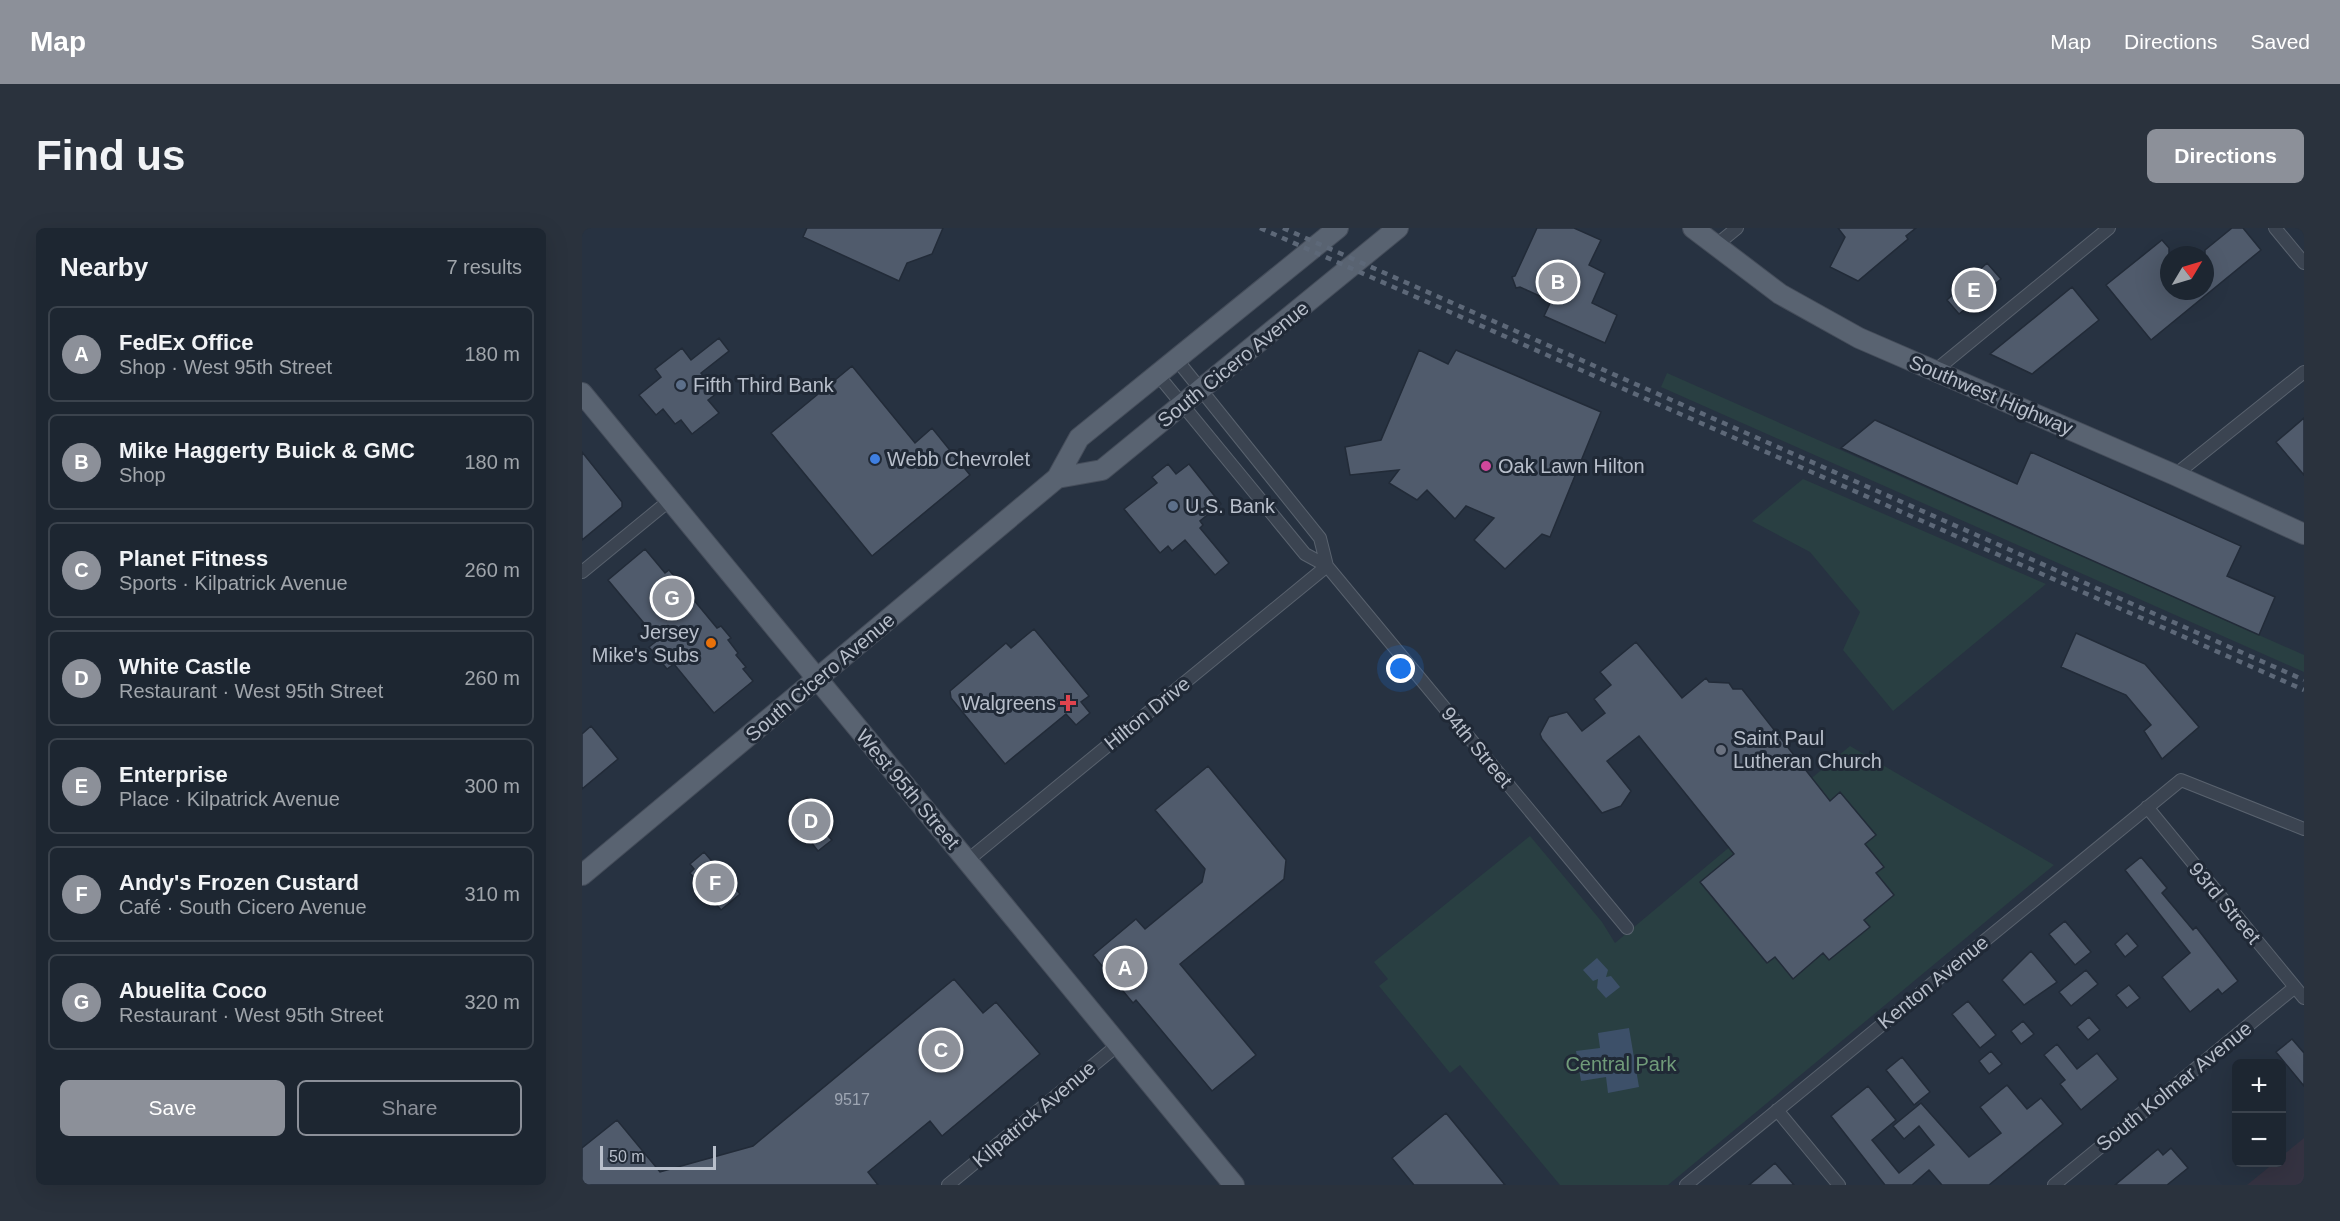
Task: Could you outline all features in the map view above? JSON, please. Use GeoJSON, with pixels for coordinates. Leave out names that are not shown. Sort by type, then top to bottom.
{"type":"FeatureCollection","features":[{"type":"Feature","properties":{"kind":"main road","name":"South Cicero Avenue"},"geometry":{"type":"LineString","coordinates":[[582,875],[1058,478],[1079,438],[1338,228]]}},
{"type":"Feature","properties":{"kind":"main road","name":"South Cicero Avenue"},"geometry":{"type":"LineString","coordinates":[[1058,478],[1102,470],[1398,228]]}},
{"type":"Feature","properties":{"kind":"main road","name":"Southwest Highway"},"geometry":{"type":"LineString","coordinates":[[1693,228],[1787,298],[1859,338],[2175,475],[2304,534]]}},
{"type":"Feature","properties":{"kind":"main road","name":"West 95th Street"},"geometry":{"type":"LineString","coordinates":[[582,393],[1234,1185]]}},
{"type":"Feature","properties":{"kind":"street"},"geometry":{"type":"LineString","coordinates":[[1715,246],[1737,228]]}},
{"type":"Feature","properties":{"kind":"street"},"geometry":{"type":"LineString","coordinates":[[1936,370],[2109,228]]}},
{"type":"Feature","properties":{"kind":"street"},"geometry":{"type":"LineString","coordinates":[[2275,228],[2304,264]]}},
{"type":"Feature","properties":{"kind":"street","name":"94th Street"},"geometry":{"type":"LineString","coordinates":[[1177,360],[1320,538],[1328,566]]}},
{"type":"Feature","properties":{"kind":"street"},"geometry":{"type":"LineString","coordinates":[[2175,475],[2304,372]]}},
{"type":"Feature","properties":{"kind":"street","name":"94th Street"},"geometry":{"type":"LineString","coordinates":[[1158,375],[1305,554],[1328,566],[1627,928]]}},
{"type":"Feature","properties":{"kind":"street"},"geometry":{"type":"LineString","coordinates":[[582,572],[670,500]]}},
{"type":"Feature","properties":{"kind":"street","name":"Hilton Drive"},"geometry":{"type":"LineString","coordinates":[[968,860],[1328,566]]}},
{"type":"Feature","properties":{"kind":"street","name":"Kenton Avenue"},"geometry":{"type":"LineString","coordinates":[[1686,1185],[2181,780],[2304,829]]}},
{"type":"Feature","properties":{"kind":"street","name":"93rd Street"},"geometry":{"type":"LineString","coordinates":[[2147,807],[2304,998]]}},
{"type":"Feature","properties":{"kind":"street","name":"South Kolmar Avenue"},"geometry":{"type":"LineString","coordinates":[[2054,1185],[2295,987]]}},
{"type":"Feature","properties":{"kind":"street","name":"Kilpatrick Avenue"},"geometry":{"type":"LineString","coordinates":[[948,1185],[1119,1044]]}},
{"type":"Feature","properties":{"kind":"street"},"geometry":{"type":"LineString","coordinates":[[1777,1110],[1839,1185]]}},
{"type":"Feature","properties":{"kind":"shaded area"},"geometry":{"type":"Polygon","coordinates":[[[2304,1138],[2304,1185],[2247,1185],[2269,1167],[2286,1167],[2286,1153],[2304,1138]]]}},
{"type":"Feature","properties":{"kind":"green space"},"geometry":{"type":"Polygon","coordinates":[[[1667,373],[2304,655],[2304,672],[1661,387],[1667,373]]]}},
{"type":"Feature","properties":{"kind":"green space"},"geometry":{"type":"Polygon","coordinates":[[[1803,479],[2046,584],[1893,711],[1843,650],[1860,612],[1810,552],[1752,521],[1803,479]]]}},
{"type":"Feature","properties":{"kind":"green space","name":"Central Park"},"geometry":{"type":"Polygon","coordinates":[[[1850,746],[2054,865],[1668,1185],[1560,1185],[1460,1065],[1450,1073],[1379,986],[1388,979],[1374,962],[1530,836],[1602,922],[1615,943],[1850,746]]]}},
{"type":"Feature","properties":{"kind":"water"},"geometry":{"type":"Polygon","coordinates":[[[1597,958],[1608,970],[1606,977],[1611,976],[1620,987],[1606,998],[1597,988],[1598,979],[1593,981],[1583,970],[1597,958]]]}},
{"type":"Feature","properties":{"kind":"water"},"geometry":{"type":"Polygon","coordinates":[[[1629,1028],[1639,1087],[1608,1093],[1606,1077],[1581,1081],[1576,1051],[1600,1048],[1598,1033],[1629,1028]]]}},
{"type":"Feature","properties":{"kind":"building"},"geometry":{"type":"Polygon","coordinates":[[[807,228],[943,228],[932,254],[907,263],[899,281],[803,237],[807,228]]]}},
{"type":"Feature","properties":{"kind":"building"},"geometry":{"type":"Polygon","coordinates":[[[1537,228],[1574,228],[1601,240],[1589,265],[1605,273],[1592,303],[1617,315],[1605,343],[1544,316],[1551,301],[1520,287],[1516,288],[1512,277],[1515,276],[1537,228]]]}},
{"type":"Feature","properties":{"kind":"building"},"geometry":{"type":"Polygon","coordinates":[[[1838,228],[1916,228],[1906,236],[1908,239],[1858,281],[1830,267],[1845,237],[1838,228]]]}},
{"type":"Feature","properties":{"kind":"building"},"geometry":{"type":"Polygon","coordinates":[[[2232,228],[2243,228],[2261,250],[2214,288],[2214,246],[2210,246],[2232,228]]]}},
{"type":"Feature","properties":{"kind":"building"},"geometry":{"type":"Polygon","coordinates":[[[2162,240],[2167,246],[2160,246],[2160,300],[2200,300],[2151,340],[2106,285],[2162,240]]]}},
{"type":"Feature","properties":{"kind":"building"},"geometry":{"type":"Polygon","coordinates":[[[1987,263],[2001,279],[1959,314],[1947,300],[1987,263]]]}},
{"type":"Feature","properties":{"kind":"building"},"geometry":{"type":"Polygon","coordinates":[[[2072,287],[2099,320],[2032,374],[1990,354],[2072,287]]]}},
{"type":"Feature","properties":{"kind":"building","name":"Fifth Third Bank"},"geometry":{"type":"Polygon","coordinates":[[[719,338],[729,351],[701,373],[717,393],[708,400],[719,413],[692,434],[681,420],[675,424],[663,409],[656,415],[639,395],[661,377],[655,369],[682,348],[691,360],[719,338]]]}},
{"type":"Feature","properties":{"kind":"building","name":"Oak Lawn Hilton"},"geometry":{"type":"Polygon","coordinates":[[[1419,350],[1448,364],[1456,350],[1601,412],[1550,537],[1542,534],[1505,569],[1474,540],[1494,518],[1466,506],[1455,519],[1427,490],[1417,500],[1389,483],[1399,470],[1350,475],[1345,447],[1381,440],[1419,350]]]}},
{"type":"Feature","properties":{"kind":"building","name":"Webb Chevrolet"},"geometry":{"type":"Polygon","coordinates":[[[852,366],[915,443],[932,428],[970,475],[872,556],[771,433],[852,366]]]}},
{"type":"Feature","properties":{"kind":"building"},"geometry":{"type":"Polygon","coordinates":[[[2304,418],[2304,475],[2276,442],[2304,418]]]}},
{"type":"Feature","properties":{"kind":"building"},"geometry":{"type":"Polygon","coordinates":[[[1875,420],[2017,484],[2031,452],[2241,546],[2227,576],[2275,597],[2259,635],[1841,448],[1875,420]]]}},
{"type":"Feature","properties":{"kind":"building"},"geometry":{"type":"Polygon","coordinates":[[[582,452],[622,502],[622,507],[582,540],[582,452]]]}},
{"type":"Feature","properties":{"kind":"building","name":"U.S. Bank"},"geometry":{"type":"Polygon","coordinates":[[[1168,464],[1176,474],[1189,464],[1221,504],[1200,521],[1203,525],[1200,528],[1229,563],[1215,575],[1185,540],[1172,551],[1168,546],[1160,553],[1124,509],[1157,483],[1152,477],[1168,464]]]}},
{"type":"Feature","properties":{"kind":"building"},"geometry":{"type":"Polygon","coordinates":[[[645,549],[665,573],[669,570],[717,628],[721,626],[731,638],[728,640],[746,667],[743,669],[753,681],[714,713],[674,664],[667,669],[649,647],[658,640],[608,580],[645,549]]]}},
{"type":"Feature","properties":{"kind":"building","name":"Walgreens"},"geometry":{"type":"Polygon","coordinates":[[[1034,629],[1089,696],[1081,702],[1090,713],[1076,725],[1066,714],[1005,764],[951,698],[950,691],[1006,643],[1011,648],[1034,629]]]}},
{"type":"Feature","properties":{"kind":"building"},"geometry":{"type":"Polygon","coordinates":[[[2076,633],[2145,664],[2199,727],[2162,759],[2144,731],[2151,725],[2126,695],[2061,667],[2076,633]]]}},
{"type":"Feature","properties":{"kind":"building"},"geometry":{"type":"Polygon","coordinates":[[[1636,642],[1682,698],[1706,678],[1709,682],[1729,683],[1733,689],[1742,689],[1830,801],[1840,792],[1876,835],[1865,844],[1884,867],[1876,873],[1894,895],[1864,920],[1870,927],[1829,960],[1823,953],[1793,979],[1775,957],[1767,963],[1700,882],[1734,854],[1639,736],[1607,761],[1631,791],[1621,806],[1602,813],[1542,739],[1540,734],[1549,717],[1567,712],[1582,731],[1605,713],[1594,699],[1611,685],[1600,672],[1636,642]]]}},
{"type":"Feature","properties":{"kind":"building"},"geometry":{"type":"Polygon","coordinates":[[[591,726],[618,759],[582,789],[582,734],[591,726]]]}},
{"type":"Feature","properties":{"kind":"building"},"geometry":{"type":"Polygon","coordinates":[[[1208,766],[1286,860],[1284,879],[1180,964],[1256,1055],[1212,1091],[1136,1000],[1133,1003],[1093,955],[1136,919],[1145,929],[1202,882],[1205,869],[1155,810],[1208,766]]]}},
{"type":"Feature","properties":{"kind":"building"},"geometry":{"type":"Polygon","coordinates":[[[807,797],[833,829],[827,835],[832,840],[818,851],[788,813],[807,797]]]}},
{"type":"Feature","properties":{"kind":"building"},"geometry":{"type":"Polygon","coordinates":[[[704,852],[740,894],[721,910],[690,873],[694,869],[690,864],[704,852]]]}},
{"type":"Feature","properties":{"kind":"building"},"geometry":{"type":"Polygon","coordinates":[[[2141,857],[2167,888],[2162,893],[2193,930],[2196,927],[2238,981],[2222,994],[2218,989],[2190,1012],[2162,977],[2190,953],[2125,870],[2141,857]]]}},
{"type":"Feature","properties":{"kind":"building"},"geometry":{"type":"Polygon","coordinates":[[[2065,921],[2091,952],[2075,965],[2049,934],[2065,921]]]}},
{"type":"Feature","properties":{"kind":"building"},"geometry":{"type":"Polygon","coordinates":[[[2127,933],[2138,946],[2125,957],[2115,944],[2127,933]]]}},
{"type":"Feature","properties":{"kind":"building"},"geometry":{"type":"Polygon","coordinates":[[[2031,951],[2057,982],[2024,1005],[2002,980],[2031,951]]]}},
{"type":"Feature","properties":{"kind":"building"},"geometry":{"type":"Polygon","coordinates":[[[2086,970],[2098,984],[2071,1006],[2059,992],[2086,970]]]}},
{"type":"Feature","properties":{"kind":"building"},"geometry":{"type":"Polygon","coordinates":[[[954,979],[983,1013],[996,1002],[1040,1054],[942,1136],[930,1121],[868,1172],[878,1185],[582,1185],[582,1148],[617,1120],[660,1172],[753,1146],[954,979]]]}},
{"type":"Feature","properties":{"kind":"building"},"geometry":{"type":"Polygon","coordinates":[[[2129,985],[2140,998],[2127,1008],[2116,995],[2129,985]]]}},
{"type":"Feature","properties":{"kind":"building"},"geometry":{"type":"Polygon","coordinates":[[[1968,1001],[1996,1035],[1980,1048],[1952,1014],[1968,1001]]]}},
{"type":"Feature","properties":{"kind":"building"},"geometry":{"type":"Polygon","coordinates":[[[2089,1017],[2100,1030],[2088,1040],[2077,1027],[2089,1017]]]}},
{"type":"Feature","properties":{"kind":"building"},"geometry":{"type":"Polygon","coordinates":[[[2023,1021],[2034,1034],[2021,1044],[2011,1031],[2023,1021]]]}},
{"type":"Feature","properties":{"kind":"building"},"geometry":{"type":"Polygon","coordinates":[[[2292,1039],[2304,1053],[2304,1086],[2286,1064],[2286,1059],[2282,1059],[2276,1052],[2292,1039]]]}},
{"type":"Feature","properties":{"kind":"building"},"geometry":{"type":"Polygon","coordinates":[[[2057,1044],[2077,1069],[2097,1053],[2118,1079],[2081,1110],[2060,1084],[2065,1080],[2044,1055],[2057,1044]]]}},
{"type":"Feature","properties":{"kind":"building"},"geometry":{"type":"Polygon","coordinates":[[[1991,1051],[2002,1064],[1989,1074],[1979,1061],[1991,1051]]]}},
{"type":"Feature","properties":{"kind":"building"},"geometry":{"type":"Polygon","coordinates":[[[1902,1057],[1930,1092],[1914,1105],[1886,1070],[1902,1057]]]}},
{"type":"Feature","properties":{"kind":"building"},"geometry":{"type":"Polygon","coordinates":[[[2007,1085],[2027,1109],[2041,1098],[2063,1124],[1989,1185],[1942,1185],[1929,1170],[1912,1185],[1885,1185],[1831,1116],[1868,1086],[1896,1120],[1872,1140],[1899,1173],[1934,1145],[1919,1126],[1904,1139],[1893,1126],[1921,1103],[1969,1157],[2001,1133],[1980,1107],[2007,1085]]]}},
{"type":"Feature","properties":{"kind":"building"},"geometry":{"type":"Polygon","coordinates":[[[1446,1113],[1505,1185],[1414,1185],[1392,1158],[1446,1113]]]}},
{"type":"Feature","properties":{"kind":"building"},"geometry":{"type":"Polygon","coordinates":[[[2171,1148],[2188,1168],[2167,1185],[2115,1185],[2158,1149],[2163,1155],[2171,1148]]]}},
{"type":"Feature","properties":{"kind":"building"},"geometry":{"type":"Polygon","coordinates":[[[1775,1163],[1794,1185],[1749,1185],[1761,1175],[1775,1163]]]}},
{"type":"Feature","properties":{"kind":"railway"},"geometry":{"type":"LineString","coordinates":[[1260,228],[2304,690]]}},
{"type":"Feature","properties":{"kind":"railway"},"geometry":{"type":"LineString","coordinates":[[1283,228],[2304,680]]}},
{"type":"Feature","properties":{"kind":"place","name":"Mike Haggerty Buick & GMC"},"geometry":{"type":"Point","coordinates":[1558,282]}},
{"type":"Feature","properties":{"kind":"place","name":"Enterprise"},"geometry":{"type":"Point","coordinates":[1974,290]}},
{"type":"Feature","properties":{"kind":"place","name":"Fifth Third Bank"},"geometry":{"type":"Point","coordinates":[681,385]}},
{"type":"Feature","properties":{"kind":"place","name":"Webb Chevrolet"},"geometry":{"type":"Point","coordinates":[875,459]}},
{"type":"Feature","properties":{"kind":"place","name":"Oak Lawn Hilton"},"geometry":{"type":"Point","coordinates":[1486,466]}},
{"type":"Feature","properties":{"kind":"place","name":"U.S. Bank"},"geometry":{"type":"Point","coordinates":[1173,506]}},
{"type":"Feature","properties":{"kind":"place","name":"Abuelita Coco"},"geometry":{"type":"Point","coordinates":[672,598]}},
{"type":"Feature","properties":{"kind":"place","name":"Jersey Mike's Subs"},"geometry":{"type":"Point","coordinates":[711,643]}},
{"type":"Feature","properties":{"kind":"place","name":"Walgreens"},"geometry":{"type":"Point","coordinates":[1068,703]}},
{"type":"Feature","properties":{"kind":"place","name":"Saint Paul Lutheran Church"},"geometry":{"type":"Point","coordinates":[1721,750]}},
{"type":"Feature","properties":{"kind":"place","name":"White Castle"},"geometry":{"type":"Point","coordinates":[811,821]}},
{"type":"Feature","properties":{"kind":"place","name":"Andy's Frozen Custard"},"geometry":{"type":"Point","coordinates":[715,883]}},
{"type":"Feature","properties":{"kind":"place","name":"FedEx Office"},"geometry":{"type":"Point","coordinates":[1125,968]}},
{"type":"Feature","properties":{"kind":"place","name":"Planet Fitness"},"geometry":{"type":"Point","coordinates":[941,1050]}}]}
